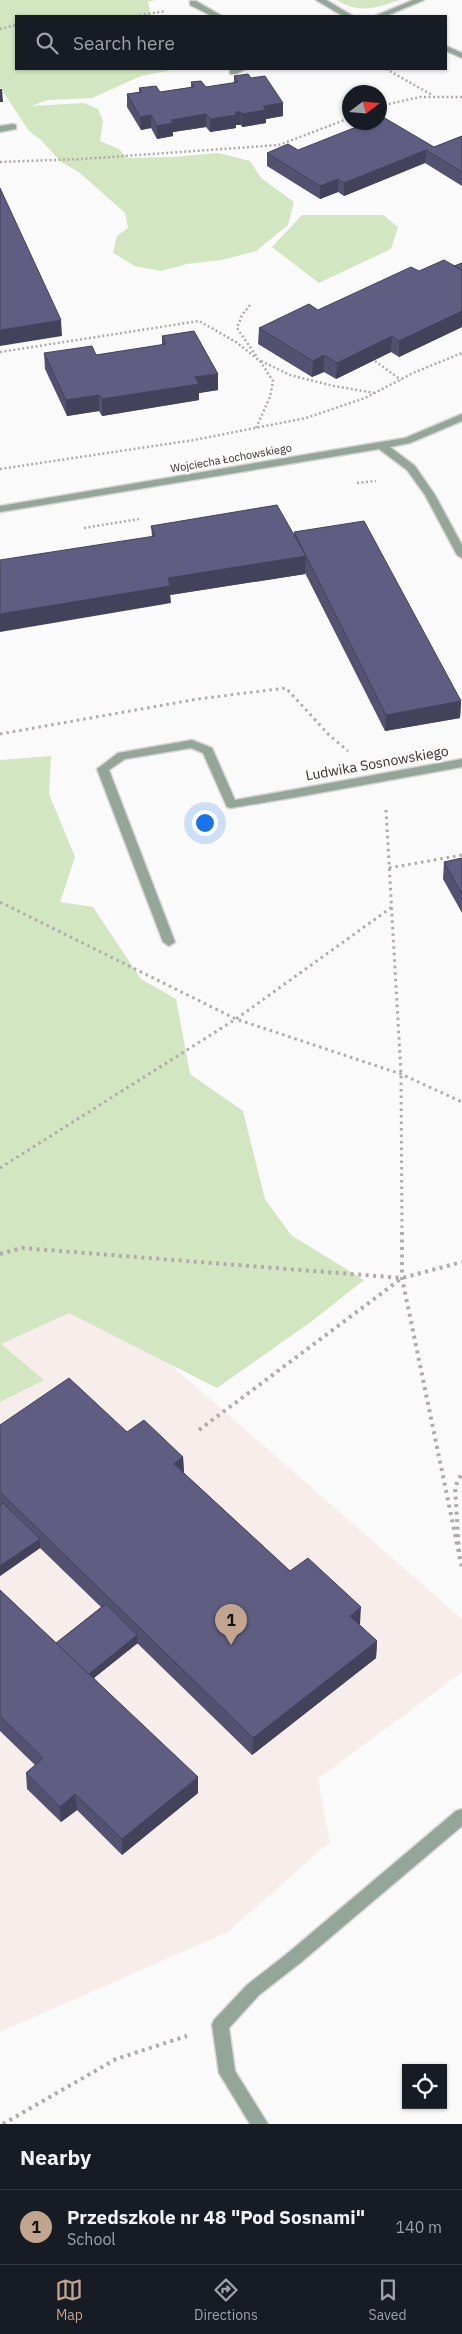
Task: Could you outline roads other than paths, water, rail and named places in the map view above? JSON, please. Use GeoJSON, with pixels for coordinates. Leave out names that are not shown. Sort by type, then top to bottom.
{"type":"FeatureCollection","features":[{"type":"Feature","properties":{"kind":"street"},"geometry":{"type":"LineString","coordinates":[[320,0],[347,15]]}},
{"type":"Feature","properties":{"kind":"street"},"geometry":{"type":"LineString","coordinates":[[382,15],[420,0]]}},
{"type":"Feature","properties":{"kind":"street"},"geometry":{"type":"LineString","coordinates":[[193,3],[216,15]]}},
{"type":"Feature","properties":{"kind":"street"},"geometry":{"type":"LineString","coordinates":[[447,48],[462,56]]}},
{"type":"Feature","properties":{"kind":"street"},"geometry":{"type":"LineString","coordinates":[[232,72],[239,70]]}},
{"type":"Feature","properties":{"kind":"street"},"geometry":{"type":"LineString","coordinates":[[0,129],[13,127]]}},
{"type":"Feature","properties":{"kind":"street","name":"Wojciecha Łochowskiego"},"geometry":{"type":"LineString","coordinates":[[0,509],[407,441],[462,417]]}},
{"type":"Feature","properties":{"kind":"street"},"geometry":{"type":"LineString","coordinates":[[380,445],[410,468],[430,495],[462,555]]}},
{"type":"Feature","properties":{"kind":"street","name":"Ludwika Sosnowskiego"},"geometry":{"type":"LineString","coordinates":[[169,942],[103,769],[122,756],[192,744],[208,751],[231,804],[462,763]]}},
{"type":"Feature","properties":{"kind":"street"},"geometry":{"type":"LineString","coordinates":[[260,2124],[227,2073],[220,2025],[253,1990],[294,1958],[462,1816]]}},
{"type":"Feature","properties":{"kind":"place","name":"Przedszkole nr 48 \"Pod Sosnami\""},"geometry":{"type":"Point","coordinates":[231,1645]}}]}
